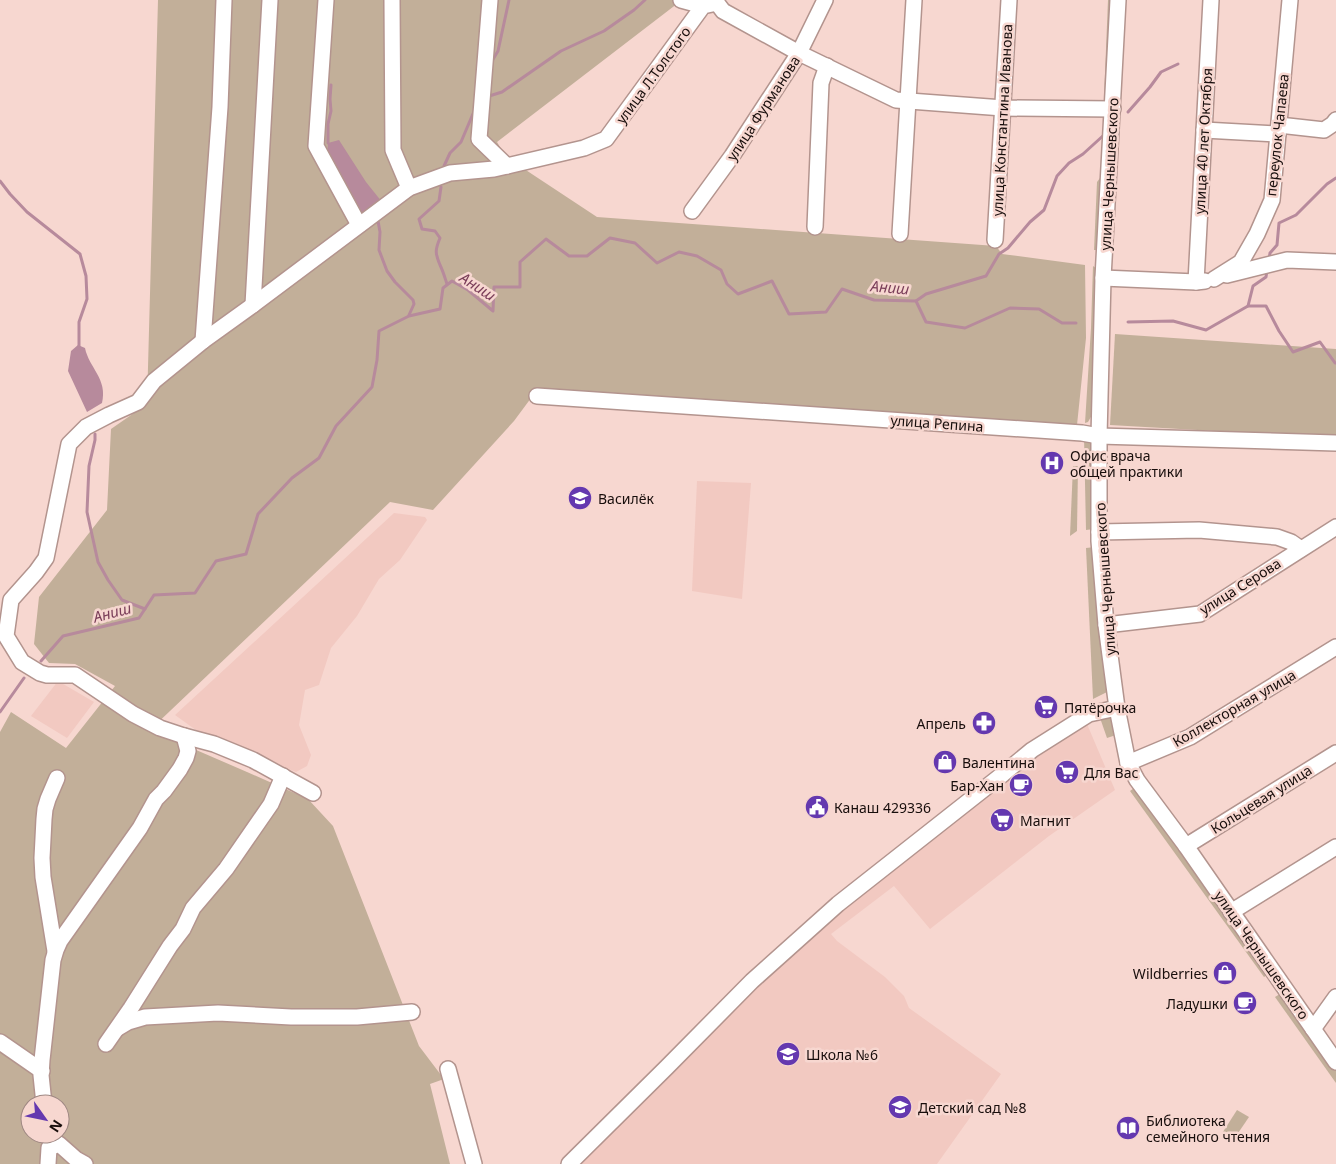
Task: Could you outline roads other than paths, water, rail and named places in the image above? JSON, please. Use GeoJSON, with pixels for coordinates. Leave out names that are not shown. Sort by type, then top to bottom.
{"type":"FeatureCollection","features":[{"type":"Feature","properties":{"kind":"street"},"geometry":{"type":"LineString","coordinates":[[203,341],[220,107],[224,0]]}},
{"type":"Feature","properties":{"kind":"street"},"geometry":{"type":"LineString","coordinates":[[253,305],[270,0]]}},
{"type":"Feature","properties":{"kind":"street"},"geometry":{"type":"LineString","coordinates":[[326,0],[316,146],[359,225]]}},
{"type":"Feature","properties":{"kind":"street"},"geometry":{"type":"LineString","coordinates":[[392,0],[393,150],[409,188]]}},
{"type":"Feature","properties":{"kind":"street"},"geometry":{"type":"LineString","coordinates":[[490,0],[479,139],[507,166]]}},
{"type":"Feature","properties":{"kind":"street"},"geometry":{"type":"LineString","coordinates":[[681,0],[713,3],[723,11],[799,52],[896,100],[1003,108],[1113,109]]}},
{"type":"Feature","properties":{"kind":"street","name":"улица Фурманова"},"geometry":{"type":"LineString","coordinates":[[692,211],[732,156],[799,52],[825,0]]}},
{"type":"Feature","properties":{"kind":"street"},"geometry":{"type":"LineString","coordinates":[[900,234],[914,0]]}},
{"type":"Feature","properties":{"kind":"street","name":"улица Константина Иванова"},"geometry":{"type":"LineString","coordinates":[[995,240],[1008,0]]}},
{"type":"Feature","properties":{"kind":"street","name":"улица Чернышевского"},"geometry":{"type":"LineString","coordinates":[[1118,0],[1103,278],[1099,436],[1099,532],[1106,625],[1117,708],[1128,763],[1336,1062]]}},
{"type":"Feature","properties":{"kind":"street","name":"улица 40 лет Октября"},"geometry":{"type":"LineString","coordinates":[[1196,282],[1211,0]]}},
{"type":"Feature","properties":{"kind":"street","name":"переулок Чапаева"},"geometry":{"type":"LineString","coordinates":[[1214,279],[1241,262],[1257,234],[1272,200],[1290,0]]}},
{"type":"Feature","properties":{"kind":"street","name":"улица Л.Толстого"},"geometry":{"type":"LineString","coordinates":[[312,793],[253,760],[214,744],[160,728],[133,714],[75,675],[47,675],[22,662],[6,636],[11,600],[46,558],[69,444],[86,427],[138,402],[154,382],[203,341],[409,188],[450,173],[494,169],[584,148],[606,139],[713,3]]}},
{"type":"Feature","properties":{"kind":"street"},"geometry":{"type":"LineString","coordinates":[[815,227],[821,83],[827,66]]}},
{"type":"Feature","properties":{"kind":"street"},"geometry":{"type":"LineString","coordinates":[[1204,130],[1324,130],[1336,120]]}},
{"type":"Feature","properties":{"kind":"street"},"geometry":{"type":"LineString","coordinates":[[1103,278],[1196,282],[1287,260],[1336,262]]}},
{"type":"Feature","properties":{"kind":"street","name":"улица Репина"},"geometry":{"type":"LineString","coordinates":[[538,396],[1099,436],[1336,443]]}},
{"type":"Feature","properties":{"kind":"street","name":"улица Серова"},"geometry":{"type":"LineString","coordinates":[[1106,625],[1200,614],[1336,527]]}},
{"type":"Feature","properties":{"kind":"street"},"geometry":{"type":"LineString","coordinates":[[1099,532],[1209,531],[1277,537],[1291,542],[1301,549]]}},
{"type":"Feature","properties":{"kind":"street","name":"Коллекторная улица"},"geometry":{"type":"LineString","coordinates":[[1128,763],[1190,737],[1336,647]]}},
{"type":"Feature","properties":{"kind":"street"},"geometry":{"type":"LineString","coordinates":[[569,1164],[752,981],[838,904],[1032,750],[1089,714],[1117,708]]}},
{"type":"Feature","properties":{"kind":"street"},"geometry":{"type":"LineString","coordinates":[[43,1094],[42,1071],[55,951],[60,941],[140,828],[156,799],[180,769],[188,751],[184,736]]}},
{"type":"Feature","properties":{"kind":"street","name":"Кольцевая улица"},"geometry":{"type":"LineString","coordinates":[[1186,846],[1336,753]]}},
{"type":"Feature","properties":{"kind":"street"},"geometry":{"type":"LineString","coordinates":[[106,1044],[183,929],[193,908],[226,869],[271,804],[283,776]]}},
{"type":"Feature","properties":{"kind":"street"},"geometry":{"type":"LineString","coordinates":[[55,951],[43,877],[42,858],[45,809],[57,778]]}},
{"type":"Feature","properties":{"kind":"street"},"geometry":{"type":"LineString","coordinates":[[1231,912],[1336,847]]}},
{"type":"Feature","properties":{"kind":"street"},"geometry":{"type":"LineString","coordinates":[[1313,1029],[1336,997]]}},
{"type":"Feature","properties":{"kind":"street"},"geometry":{"type":"LineString","coordinates":[[117,1029],[128,1022],[145,1017],[209,1014],[357,1016],[412,1012]]}},
{"type":"Feature","properties":{"kind":"street"},"geometry":{"type":"LineString","coordinates":[[0,1042],[42,1071]]}},
{"type":"Feature","properties":{"kind":"street"},"geometry":{"type":"LineString","coordinates":[[448,1069],[474,1164]]}},
{"type":"Feature","properties":{"kind":"street"},"geometry":{"type":"LineString","coordinates":[[48,1164],[49,1148],[52,1144]]}},
{"type":"Feature","properties":{"kind":"street"},"geometry":{"type":"LineString","coordinates":[[60,1144],[76,1159],[85,1164]]}},
{"type":"Feature","properties":{"kind":"waterway"},"geometry":{"type":"LineString","coordinates":[[492,61],[498,51],[509,0]]}},
{"type":"Feature","properties":{"kind":"waterway"},"geometry":{"type":"LineString","coordinates":[[486,97],[502,92],[561,51],[604,31],[645,0]]}},
{"type":"Feature","properties":{"kind":"waterway"},"geometry":{"type":"LineString","coordinates":[[1128,112],[1161,72],[1178,64]]}},
{"type":"Feature","properties":{"kind":"waterway"},"geometry":{"type":"LineString","coordinates":[[328,143],[331,85]]}},
{"type":"Feature","properties":{"kind":"waterway"},"geometry":{"type":"LineString","coordinates":[[444,166],[450,153],[461,142],[475,109]]}},
{"type":"Feature","properties":{"kind":"waterway"},"geometry":{"type":"LineString","coordinates":[[916,301],[926,294],[986,276],[999,254],[1008,248],[1030,222],[1044,210],[1057,176],[1069,163],[1083,154],[1105,134]]}},
{"type":"Feature","properties":{"kind":"waterway"},"geometry":{"type":"LineString","coordinates":[[1269,259],[1270,253],[1277,245],[1279,223],[1296,215],[1327,184],[1336,178]]}},
{"type":"Feature","properties":{"kind":"waterway"},"geometry":{"type":"LineString","coordinates":[[0,181],[27,212],[80,254],[86,276],[87,299],[79,322],[79,349]]}},
{"type":"Feature","properties":{"kind":"waterway"},"geometry":{"type":"LineString","coordinates":[[441,187],[439,201],[419,219],[422,229],[435,231],[440,238],[436,254],[447,284]]}},
{"type":"Feature","properties":{"kind":"waterway"},"geometry":{"type":"LineString","coordinates":[[378,221],[380,232],[379,250],[387,271],[413,300],[414,304],[409,315]]}},
{"type":"Feature","properties":{"kind":"waterway","name":"Аниш"},"geometry":{"type":"LineString","coordinates":[[41,661],[63,636],[139,618],[154,595],[195,593],[216,561],[246,554],[258,514],[292,478],[319,458],[336,426],[372,387],[377,360],[379,331],[409,316],[440,309],[443,288],[452,281],[468,290],[493,311],[494,287],[520,287],[520,262],[546,239],[569,256],[587,256],[610,238],[635,243],[657,263],[679,252],[697,256],[721,270],[727,284],[738,294],[772,281],[789,314],[826,312],[842,289],[874,300],[916,301],[926,322],[965,328],[1010,308],[1039,309],[1062,323],[1076,323]]}},
{"type":"Feature","properties":{"kind":"waterway"},"geometry":{"type":"LineString","coordinates":[[1248,306],[1253,286],[1266,277],[1267,270]]}},
{"type":"Feature","properties":{"kind":"waterway","name":"Аниш"},"geometry":{"type":"LineString","coordinates":[[1128,322],[1173,321],[1206,330],[1248,306],[1266,306],[1293,352],[1320,342],[1336,363]]}},
{"type":"Feature","properties":{"kind":"waterway"},"geometry":{"type":"LineString","coordinates":[[95,434],[89,466],[87,512],[98,562],[122,600],[145,609]]}},
{"type":"Feature","properties":{"kind":"waterway","name":"Аниш"},"geometry":{"type":"LineString","coordinates":[[0,712],[24,678]]}},
{"type":"Feature","properties":{"kind":"place","name":"Офис врача общей практики"},"geometry":{"type":"Point","coordinates":[1052,463]}},
{"type":"Feature","properties":{"kind":"place","name":"Василёк"},"geometry":{"type":"Point","coordinates":[580,498]}},
{"type":"Feature","properties":{"kind":"place","name":"Пятёрочка"},"geometry":{"type":"Point","coordinates":[1046,707]}},
{"type":"Feature","properties":{"kind":"place","name":"Апрель"},"geometry":{"type":"Point","coordinates":[984,723]}},
{"type":"Feature","properties":{"kind":"place","name":"Валентина"},"geometry":{"type":"Point","coordinates":[945,762]}},
{"type":"Feature","properties":{"kind":"place","name":"Для Вас"},"geometry":{"type":"Point","coordinates":[1067,772]}},
{"type":"Feature","properties":{"kind":"place","name":"Бар-Хан"},"geometry":{"type":"Point","coordinates":[1021,785]}},
{"type":"Feature","properties":{"kind":"place","name":"Канаш 429336"},"geometry":{"type":"Point","coordinates":[817,807]}},
{"type":"Feature","properties":{"kind":"place","name":"Магнит"},"geometry":{"type":"Point","coordinates":[1002,820]}},
{"type":"Feature","properties":{"kind":"place","name":"Wildberries"},"geometry":{"type":"Point","coordinates":[1225,973]}},
{"type":"Feature","properties":{"kind":"place","name":"Ладушки"},"geometry":{"type":"Point","coordinates":[1245,1003]}},
{"type":"Feature","properties":{"kind":"place","name":"Школа №6"},"geometry":{"type":"Point","coordinates":[788,1054]}},
{"type":"Feature","properties":{"kind":"place","name":"Детский сад №8"},"geometry":{"type":"Point","coordinates":[900,1107]}},
{"type":"Feature","properties":{"kind":"place","name":"Библиотека семейного чтения"},"geometry":{"type":"Point","coordinates":[1128,1128]}}]}
